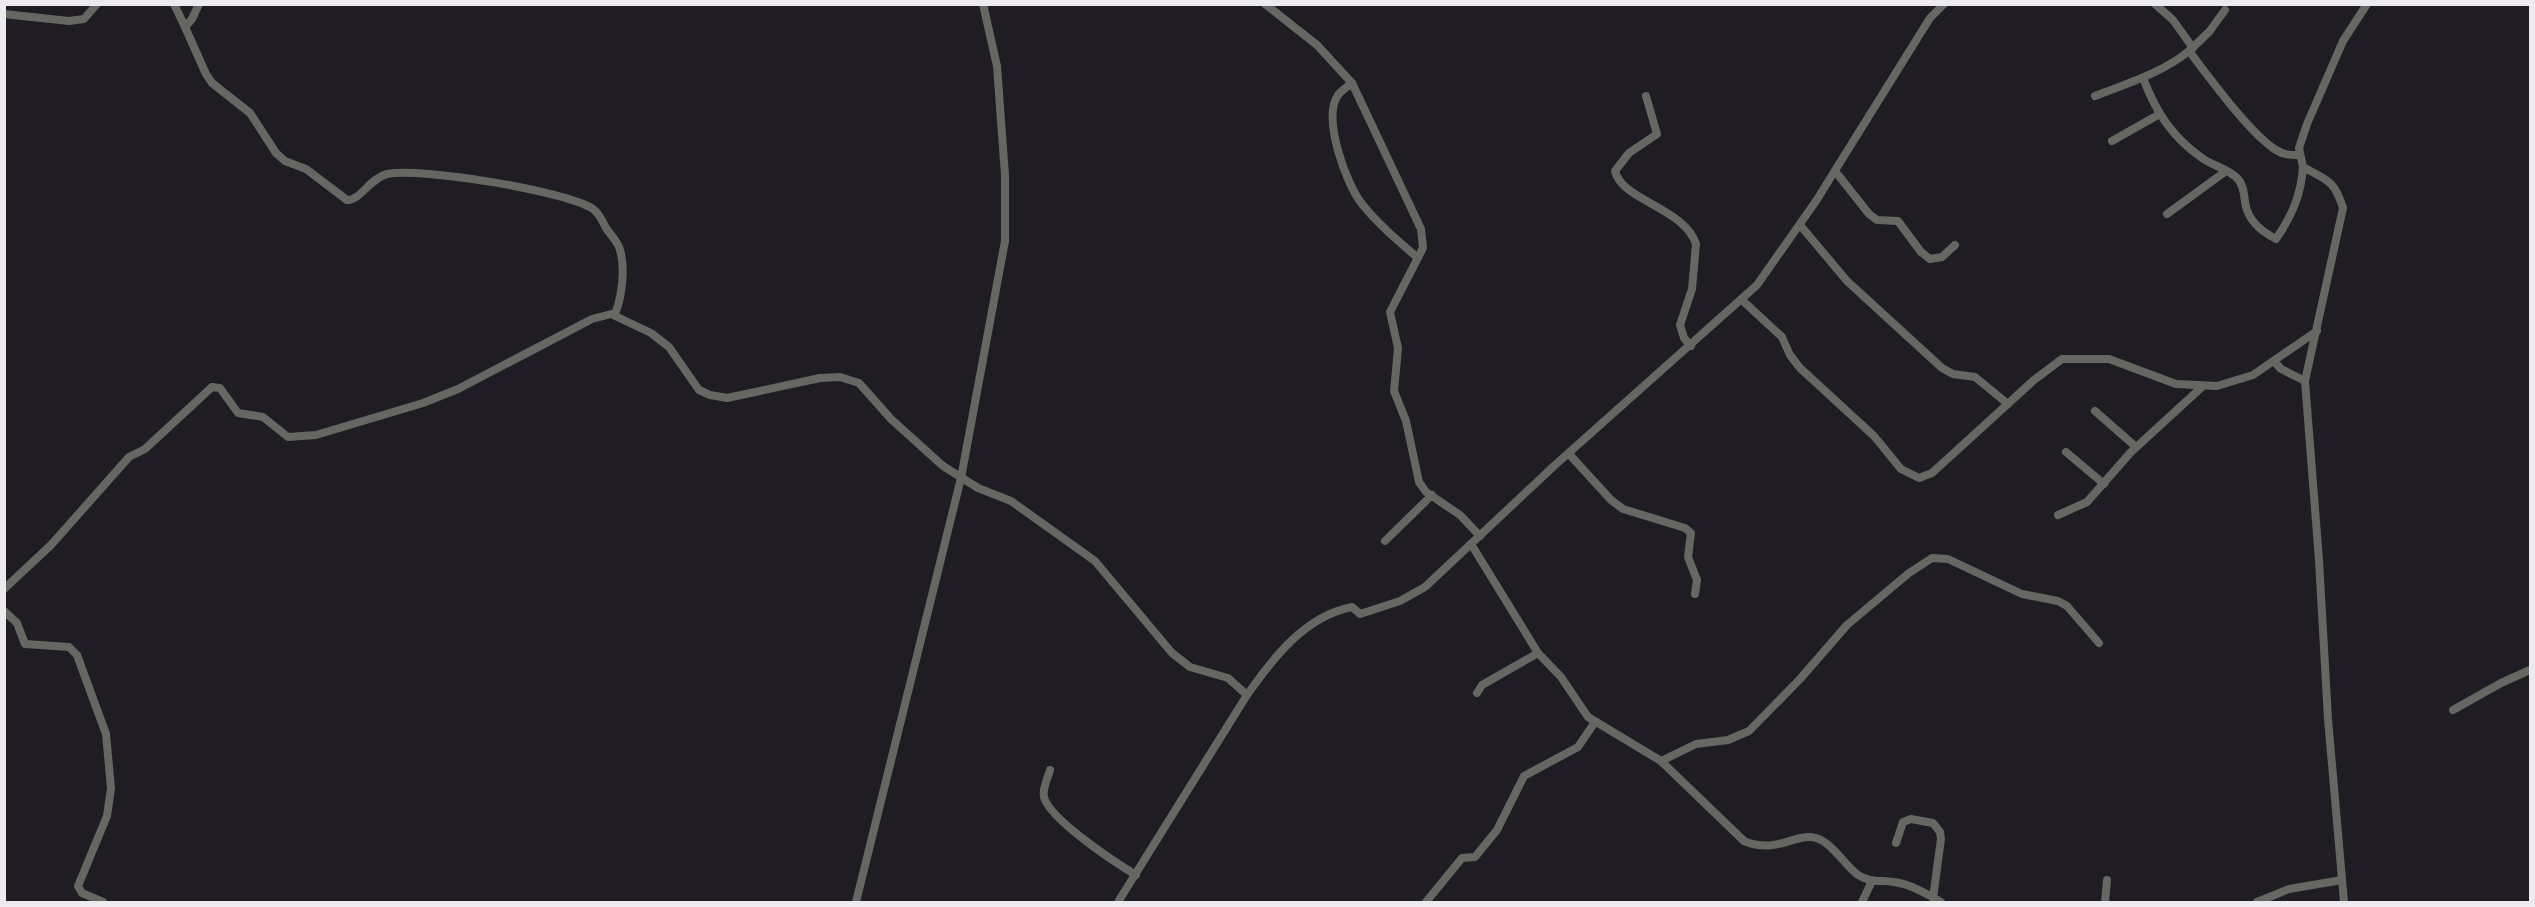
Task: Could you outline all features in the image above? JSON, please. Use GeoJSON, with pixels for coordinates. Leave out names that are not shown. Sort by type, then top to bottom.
{"type":"FeatureCollection","features":[{"type":"Feature","properties":{"kind":"street"},"geometry":{"type":"LineString","coordinates":[[4,14],[69,21],[84,19],[97,4]]}},
{"type":"Feature","properties":{"kind":"street"},"geometry":{"type":"LineString","coordinates":[[174,4],[212,83],[250,113],[276,153],[285,161],[306,169],[347,200],[358,197],[370,182],[385,174],[410,171],[445,174],[536,191],[593,209],[619,247],[621,284],[615,314]]}},
{"type":"Feature","properties":{"kind":"street"},"geometry":{"type":"LineString","coordinates":[[185,27],[199,4]]}},
{"type":"Feature","properties":{"kind":"street"},"geometry":{"type":"LineString","coordinates":[[856,903],[961,478],[1005,241],[1005,175],[997,66],[983,4]]}},
{"type":"Feature","properties":{"kind":"street"},"geometry":{"type":"LineString","coordinates":[[1265,4],[1317,45],[1352,83],[1421,229],[1423,248],[1390,312],[1398,348],[1394,391],[1406,421],[1419,482],[1432,495],[1460,515],[1480,536]]}},
{"type":"Feature","properties":{"kind":"street"},"geometry":{"type":"LineString","coordinates":[[1118,903],[1200,767],[1247,695],[1268,665],[1287,645],[1324,616],[1336,610],[1352,607],[1360,614],[1400,601],[1425,587],[1569,453],[1743,300],[1757,285],[1835,171],[1930,18],[1944,4]]}},
{"type":"Feature","properties":{"kind":"street"},"geometry":{"type":"LineString","coordinates":[[2155,4],[2173,20],[2191,50],[2247,123],[2275,150],[2288,155],[2299,155]]}},
{"type":"Feature","properties":{"kind":"street"},"geometry":{"type":"LineString","coordinates":[[2143,78],[2158,115],[2190,149],[2241,182],[2246,210],[2253,223],[2276,239],[2293,213],[2302,185],[2303,167],[2299,155],[2307,124],[2343,41],[2367,4]]}},
{"type":"Feature","properties":{"kind":"street"},"geometry":{"type":"LineString","coordinates":[[2096,96],[2143,78],[2177,61],[2191,50],[2225,10]]}},
{"type":"Feature","properties":{"kind":"street"},"geometry":{"type":"LineString","coordinates":[[1352,83],[1337,96],[1332,115],[1336,144],[1346,171],[1361,203],[1418,258]]}},
{"type":"Feature","properties":{"kind":"street"},"geometry":{"type":"LineString","coordinates":[[1646,96],[1658,131],[1629,153],[1615,171],[1619,182],[1665,211],[1694,237],[1696,252],[1692,289],[1680,325],[1684,338],[1691,346]]}},
{"type":"Feature","properties":{"kind":"street"},"geometry":{"type":"LineString","coordinates":[[2112,141],[2158,115]]}},
{"type":"Feature","properties":{"kind":"street"},"geometry":{"type":"LineString","coordinates":[[2303,167],[2328,179],[2338,193],[2343,208],[2324,286],[2317,331],[2305,381],[2319,560],[2328,719],[2344,903]]}},
{"type":"Feature","properties":{"kind":"street"},"geometry":{"type":"LineString","coordinates":[[1835,171],[1869,214],[1877,220],[1898,221],[1921,252],[1930,259],[1942,257],[1955,245]]}},
{"type":"Feature","properties":{"kind":"street"},"geometry":{"type":"LineString","coordinates":[[2167,214],[2226,171]]}},
{"type":"Feature","properties":{"kind":"street"},"geometry":{"type":"LineString","coordinates":[[1800,225],[1847,281],[1942,368],[1953,374],[1975,377],[2008,404]]}},
{"type":"Feature","properties":{"kind":"street"},"geometry":{"type":"LineString","coordinates":[[1743,300],[1782,337],[1790,355],[1800,368],[1874,436],[1910,475],[1925,478],[2062,359],[2109,359],[2176,384],[2217,386],[2253,375],[2317,331]]}},
{"type":"Feature","properties":{"kind":"street"},"geometry":{"type":"LineString","coordinates":[[4,589],[51,545],[129,457],[145,450],[212,387],[220,388],[238,413],[263,417],[288,437],[309,437],[423,403],[458,389],[592,319],[615,314],[669,347],[699,390],[710,395],[727,398],[820,378],[840,377],[858,383],[918,446],[961,478],[1011,501],[1095,561],[1172,653],[1190,667],[1228,678],[1247,695]]}},
{"type":"Feature","properties":{"kind":"street"},"geometry":{"type":"LineString","coordinates":[[2274,362],[2281,369],[2305,381]]}},
{"type":"Feature","properties":{"kind":"street"},"geometry":{"type":"LineString","coordinates":[[2058,515],[2087,502],[2136,447],[2203,386]]}},
{"type":"Feature","properties":{"kind":"street"},"geometry":{"type":"LineString","coordinates":[[2095,411],[2136,447]]}},
{"type":"Feature","properties":{"kind":"street"},"geometry":{"type":"LineString","coordinates":[[2066,452],[2104,484]]}},
{"type":"Feature","properties":{"kind":"street"},"geometry":{"type":"LineString","coordinates":[[1569,453],[1611,500],[1623,509],[1691,532],[1688,557],[1697,580],[1695,594]]}},
{"type":"Feature","properties":{"kind":"street"},"geometry":{"type":"LineString","coordinates":[[1385,541],[1432,495]]}},
{"type":"Feature","properties":{"kind":"street"},"geometry":{"type":"LineString","coordinates":[[1471,544],[1505,594],[1538,652],[1561,677],[1588,717],[1661,761],[1744,841],[1756,846],[1773,847],[1806,837],[1818,839],[1858,875],[1872,881],[1895,882],[1937,900],[1941,838],[1938,828],[1933,823],[1908,819],[1903,822],[1896,843]]}},
{"type":"Feature","properties":{"kind":"street"},"geometry":{"type":"LineString","coordinates":[[1661,761],[1696,744],[1728,740],[1749,731],[1793,687],[1847,625],[1909,573],[1932,558],[1948,559],[2022,594],[2058,601],[2067,606],[2099,643]]}},
{"type":"Feature","properties":{"kind":"street"},"geometry":{"type":"LineString","coordinates":[[4,611],[17,623],[25,644],[69,647],[77,655],[102,721],[110,759],[109,807],[78,886],[82,893],[102,903]]}},
{"type":"Feature","properties":{"kind":"street"},"geometry":{"type":"LineString","coordinates":[[1477,693],[1482,685],[1538,652]]}},
{"type":"Feature","properties":{"kind":"street"},"geometry":{"type":"LineString","coordinates":[[2453,710],[2530,669]]}},
{"type":"Feature","properties":{"kind":"street"},"geometry":{"type":"LineString","coordinates":[[1426,903],[1462,858],[1475,857],[1497,830],[1524,776],[1578,747],[1595,722]]}},
{"type":"Feature","properties":{"kind":"street"},"geometry":{"type":"LineString","coordinates":[[1050,770],[1044,793],[1051,808],[1100,852],[1136,875]]}},
{"type":"Feature","properties":{"kind":"street"},"geometry":{"type":"LineString","coordinates":[[2105,903],[2107,880]]}},
{"type":"Feature","properties":{"kind":"street"},"geometry":{"type":"LineString","coordinates":[[2257,903],[2289,889],[2342,880]]}},
{"type":"Feature","properties":{"kind":"street"},"geometry":{"type":"LineString","coordinates":[[1862,903],[1872,881]]}}]}
